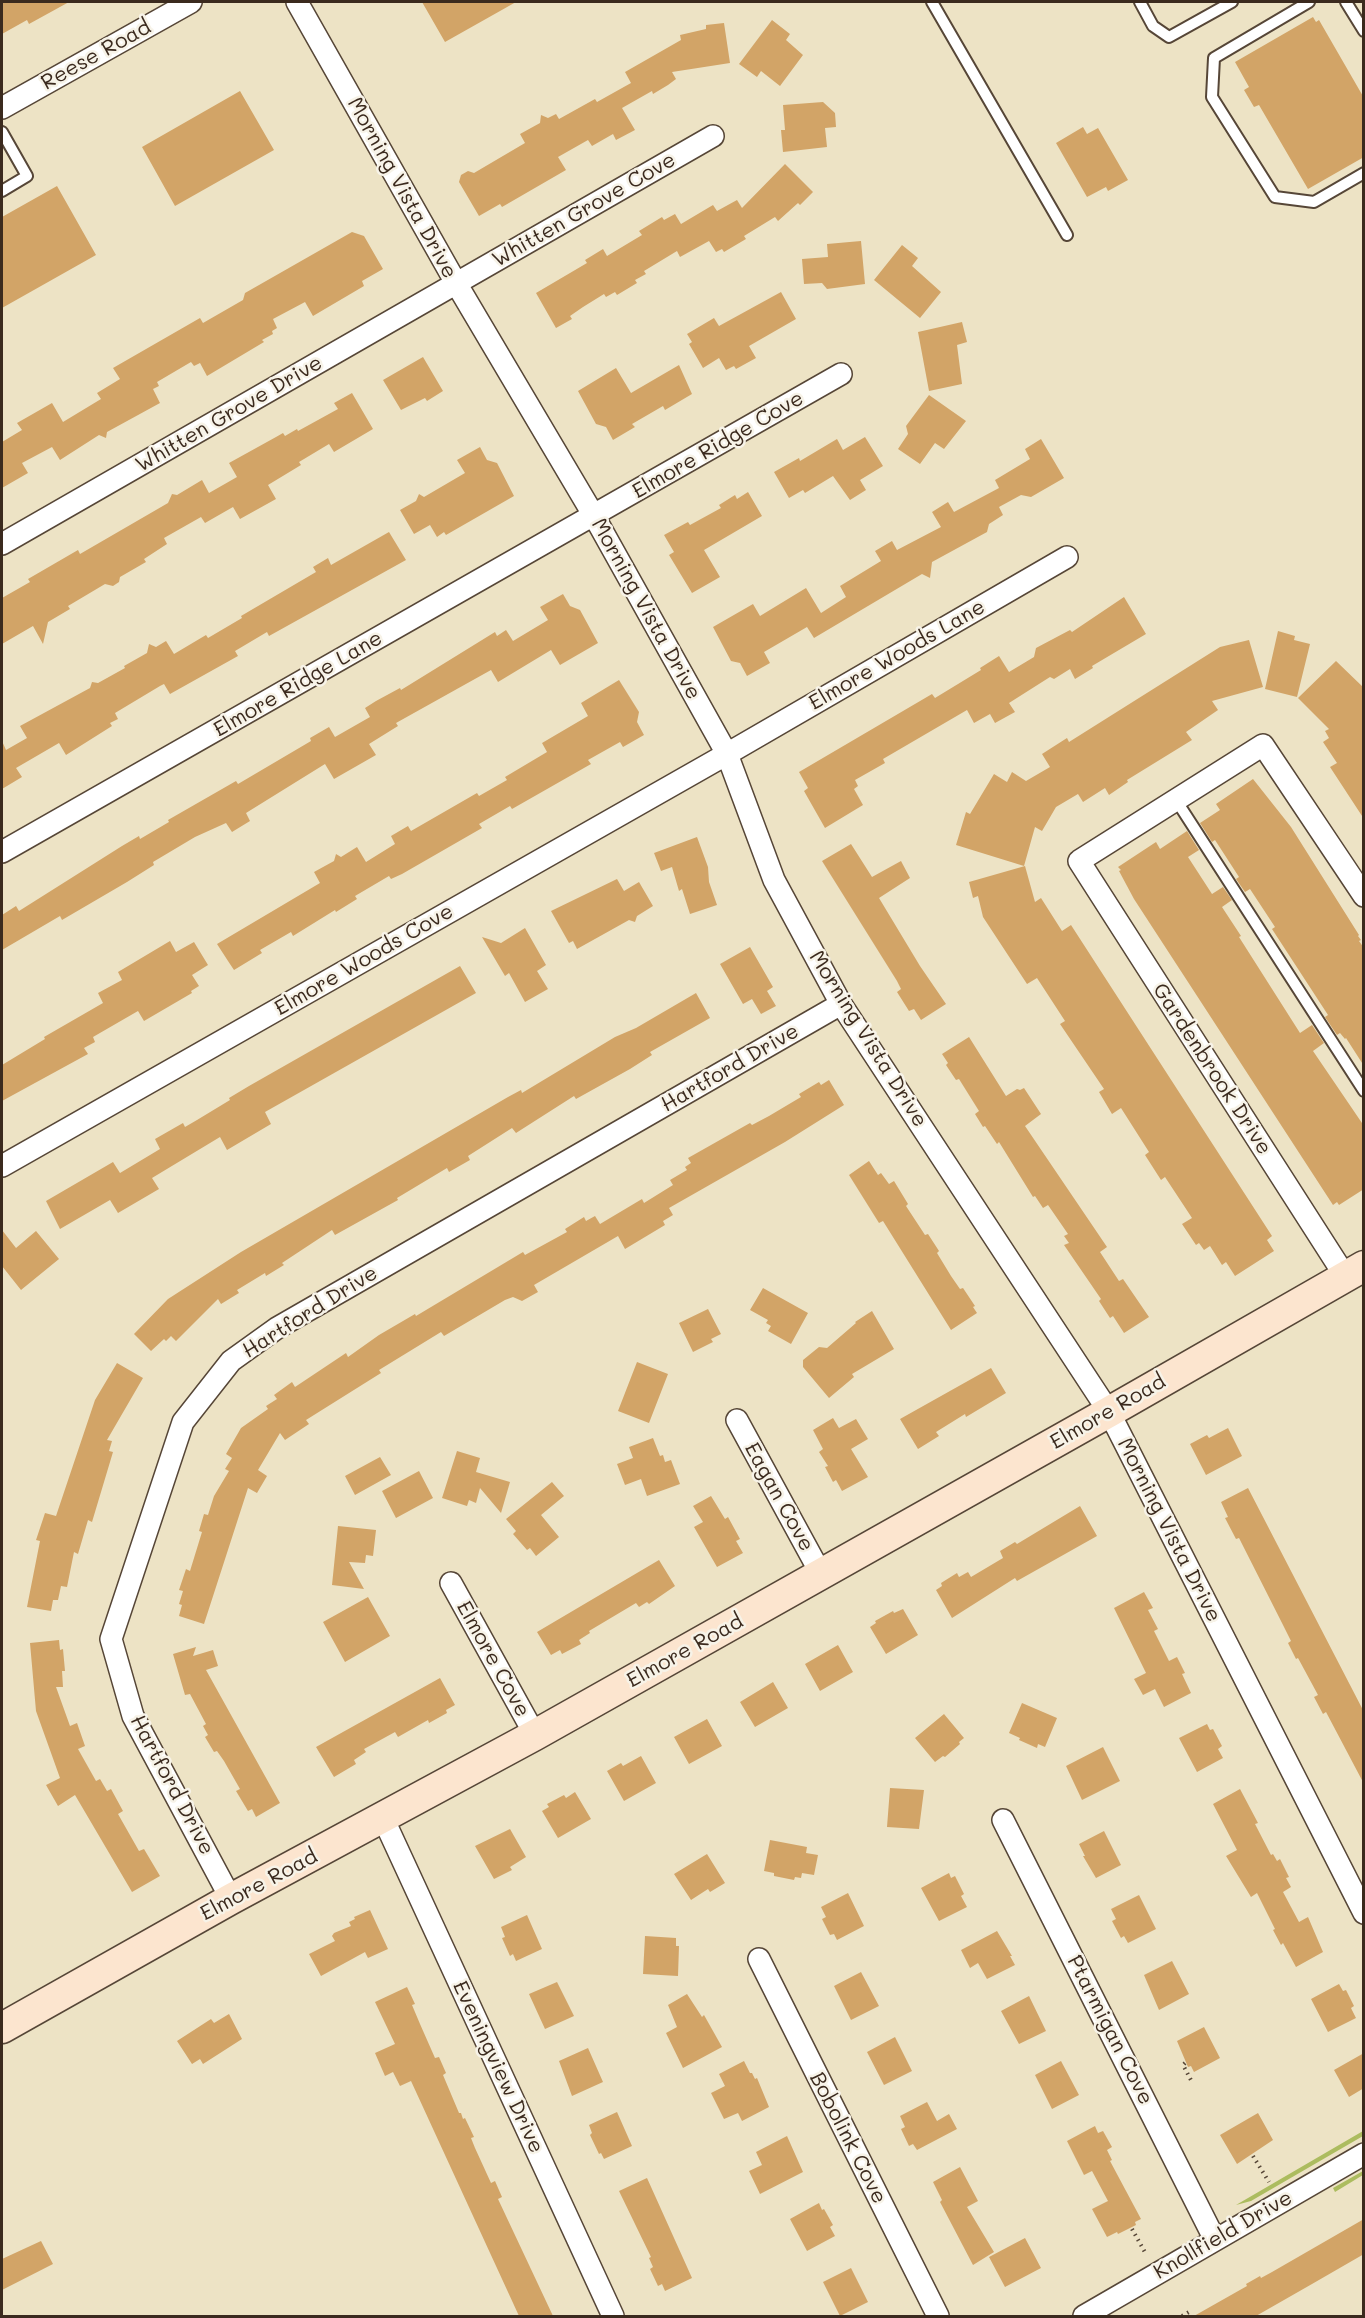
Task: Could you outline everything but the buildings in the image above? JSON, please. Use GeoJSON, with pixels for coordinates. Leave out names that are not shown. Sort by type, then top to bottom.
{"type":"FeatureCollection","features":[{"type":"Feature","properties":{"kind":"street","name":"Reese Road"},"geometry":{"type":"LineString","coordinates":[[2,108],[191,2]]}},
{"type":"Feature","properties":{"kind":"street","name":"Morning Vista Drive"},"geometry":{"type":"LineString","coordinates":[[297,2],[456,283],[594,516],[727,754],[774,880],[841,1004],[1109,1412],[1364,1913]]}},
{"type":"Feature","properties":{"kind":"street","name":"Whitten Grove Cove"},"geometry":{"type":"LineString","coordinates":[[456,283],[713,136]]}},
{"type":"Feature","properties":{"kind":"street","name":"Whitten Grove Drive"},"geometry":{"type":"LineString","coordinates":[[2,544],[456,283]]}},
{"type":"Feature","properties":{"kind":"street","name":"Elmore Ridge Cove"},"geometry":{"type":"LineString","coordinates":[[594,516],[841,374]]}},
{"type":"Feature","properties":{"kind":"street","name":"Elmore Ridge Lane"},"geometry":{"type":"LineString","coordinates":[[2,852],[594,516]]}},
{"type":"Feature","properties":{"kind":"street","name":"Elmore Woods Lane"},"geometry":{"type":"LineString","coordinates":[[727,754],[1067,557]]}},
{"type":"Feature","properties":{"kind":"street"},"geometry":{"type":"LineString","coordinates":[[1176,800],[1263,745],[1364,896]]}},
{"type":"Feature","properties":{"kind":"street","name":"Elmore Woods Cove"},"geometry":{"type":"LineString","coordinates":[[2,1166],[727,754]]}},
{"type":"Feature","properties":{"kind":"street","name":"Gardenbrook Drive"},"geometry":{"type":"LineString","coordinates":[[1176,800],[1078,861],[1354,1271]]}},
{"type":"Feature","properties":{"kind":"street","name":"Hartford Drive"},"geometry":{"type":"LineString","coordinates":[[231,1899],[133,1716],[111,1639],[183,1422],[231,1362],[277,1328],[841,1004]]}},
{"type":"Feature","properties":{"kind":"street","name":"Elmore Road"},"geometry":{"type":"LineString","coordinates":[[2,2028],[231,1899],[535,1735],[1109,1412],[1354,1271]]}},
{"type":"Feature","properties":{"kind":"street","name":"Eagan Cove"},"geometry":{"type":"LineString","coordinates":[[737,1420],[821,1574]]}},
{"type":"Feature","properties":{"kind":"street","name":"Elmore Cove"},"geometry":{"type":"LineString","coordinates":[[451,1583],[535,1735]]}},
{"type":"Feature","properties":{"kind":"street","name":"Eveningview Drive"},"geometry":{"type":"LineString","coordinates":[[383,1818],[613,2316]]}},
{"type":"Feature","properties":{"kind":"street","name":"Ptarmigan Cove"},"geometry":{"type":"LineString","coordinates":[[1003,1820],[1215,2240]]}},
{"type":"Feature","properties":{"kind":"street","name":"Bobolink Cove"},"geometry":{"type":"LineString","coordinates":[[759,1959],[938,2316]]}},
{"type":"Feature","properties":{"kind":"street","name":"Knollfield Drive"},"geometry":{"type":"LineString","coordinates":[[1084,2316],[1364,2154]]}},
{"type":"Feature","properties":{"kind":"lane"},"geometry":{"type":"LineString","coordinates":[[932,2],[1067,235]]}},
{"type":"Feature","properties":{"kind":"lane"},"geometry":{"type":"LineString","coordinates":[[1140,2],[1153,26],[1168,37],[1232,2]]}},
{"type":"Feature","properties":{"kind":"lane"},"geometry":{"type":"LineString","coordinates":[[1309,2],[1214,58],[1212,97],[1275,197],[1314,202],[1364,173]]}},
{"type":"Feature","properties":{"kind":"lane"},"geometry":{"type":"LineString","coordinates":[[1346,2],[1364,31]]}},
{"type":"Feature","properties":{"kind":"lane"},"geometry":{"type":"LineString","coordinates":[[2,132],[27,177],[2,191]]}},
{"type":"Feature","properties":{"kind":"lane"},"geometry":{"type":"LineString","coordinates":[[1176,800],[1364,1091]]}},
{"type":"Feature","properties":{"kind":"path"},"geometry":{"type":"LineString","coordinates":[[1185,2063],[1182,2065],[1192,2082]]}},
{"type":"Feature","properties":{"kind":"path"},"geometry":{"type":"LineString","coordinates":[[1253,2156],[1269,2182]]}},
{"type":"Feature","properties":{"kind":"path"},"geometry":{"type":"LineString","coordinates":[[1132,2229],[1146,2254]]}},
{"type":"Feature","properties":{"kind":"path"},"geometry":{"type":"LineString","coordinates":[[1182,2316],[1191,2311]]}},
{"type":"Feature","properties":{"kind":"green space"},"geometry":{"type":"Polygon","coordinates":[[[1363,2131],[1363,2136],[1251,2201],[1236,2205],[1363,2131]]]}},
{"type":"Feature","properties":{"kind":"green space"},"geometry":{"type":"Polygon","coordinates":[[[1363,2171],[1363,2175],[1335,2192],[1333,2188],[1363,2171]]]}}]}
